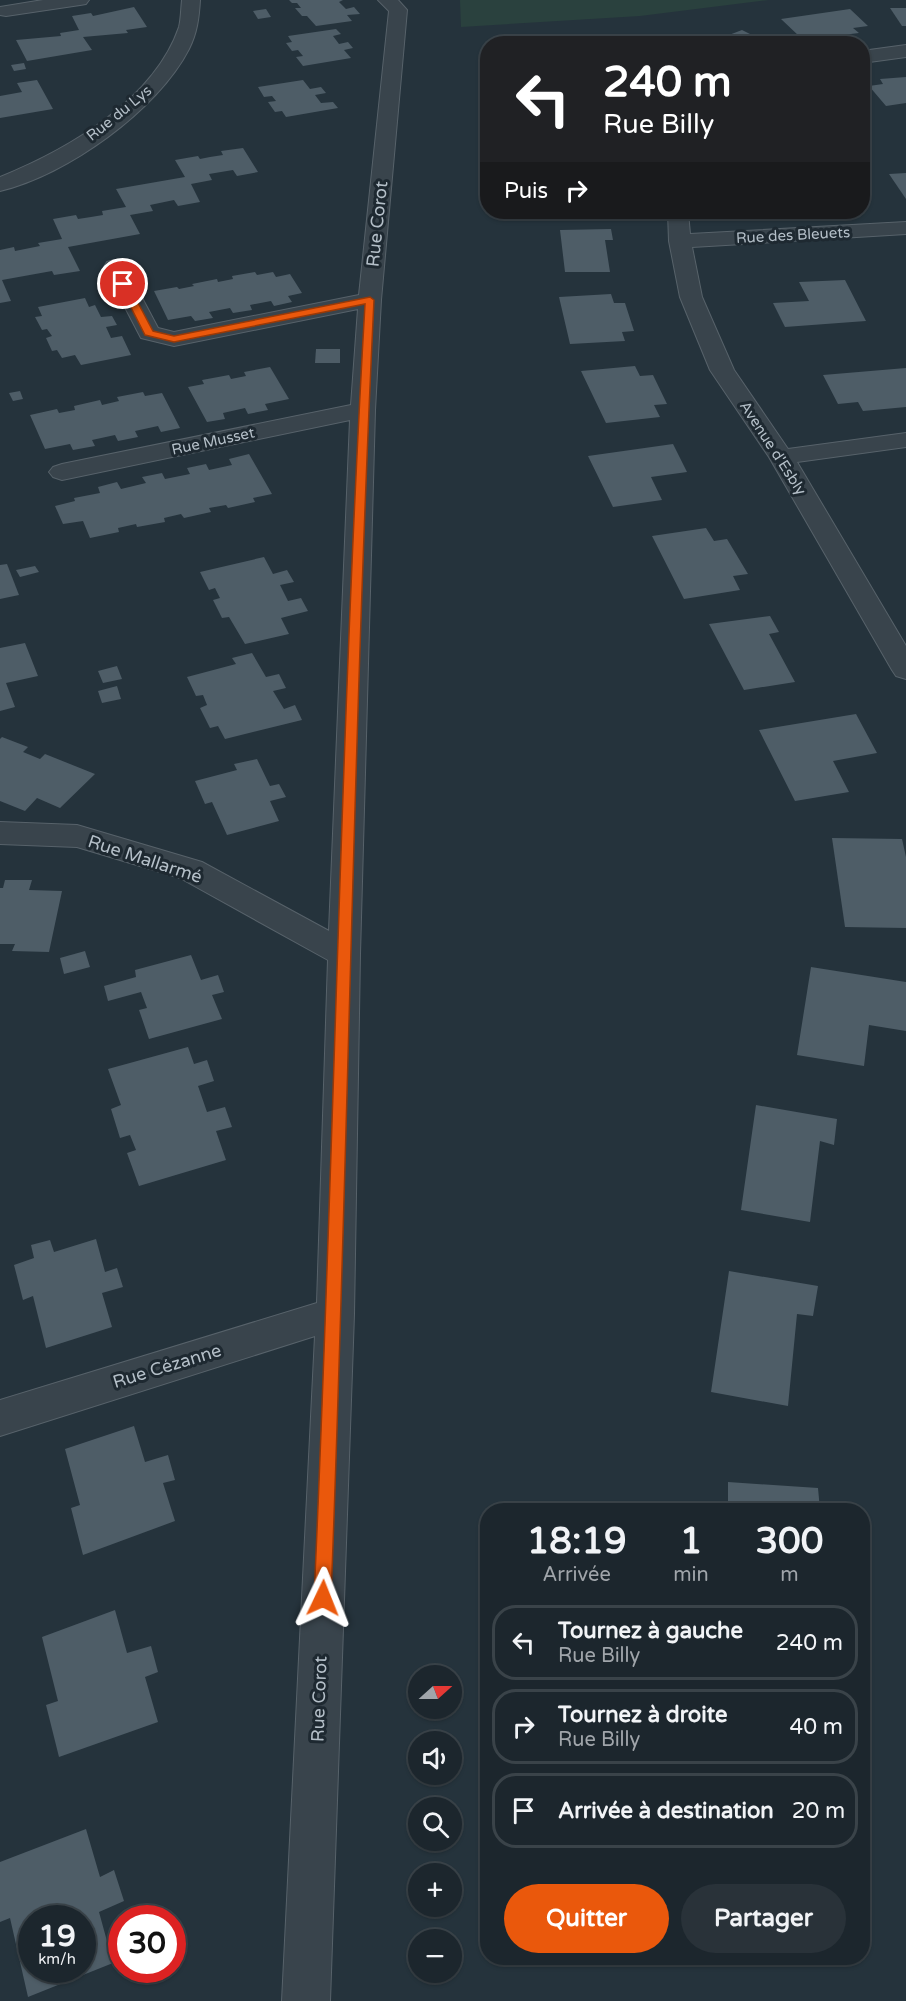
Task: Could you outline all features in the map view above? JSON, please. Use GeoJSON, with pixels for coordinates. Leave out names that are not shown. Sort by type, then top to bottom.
{"type":"FeatureCollection","features":[{"type":"Feature","properties":{"kind":"street"},"geometry":{"type":"LineString","coordinates":[[6,11],[80,0]]}},
{"type":"Feature","properties":{"kind":"street","name":"Rue du Lys"},"geometry":{"type":"LineString","coordinates":[[0,184],[51,163],[111,124],[152,89],[177,52],[192,16],[191,0]]}},
{"type":"Feature","properties":{"kind":"street","name":"Rue Corot"},"geometry":{"type":"LineString","coordinates":[[306,2001],[335,1314],[344,954],[363,410],[370,300],[398,10],[387,0]]}},
{"type":"Feature","properties":{"kind":"street"},"geometry":{"type":"LineString","coordinates":[[870,56],[906,51]]}},
{"type":"Feature","properties":{"kind":"street","name":"Avenue d'Esbly"},"geometry":{"type":"LineString","coordinates":[[678,219],[680,241],[691,297],[722,370],[781,457],[906,670]]}},
{"type":"Feature","properties":{"kind":"street","name":"Rue des Bleuets"},"geometry":{"type":"LineString","coordinates":[[680,241],[906,228]]}},
{"type":"Feature","properties":{"kind":"street"},"geometry":{"type":"LineString","coordinates":[[115,267],[149,333],[174,339],[370,300]]}},
{"type":"Feature","properties":{"kind":"street","name":"Rue Musset"},"geometry":{"type":"LineString","coordinates":[[62,472],[363,410]]}},
{"type":"Feature","properties":{"kind":"street"},"geometry":{"type":"LineString","coordinates":[[781,457],[906,440]]}},
{"type":"Feature","properties":{"kind":"street","name":"Rue Mallarmé"},"geometry":{"type":"LineString","coordinates":[[0,834],[77,836],[191,870],[344,954]]}},
{"type":"Feature","properties":{"kind":"street","name":"Rue Cézanne"},"geometry":{"type":"LineString","coordinates":[[0,1418],[335,1314]]}},
{"type":"Feature","properties":{"kind":"green space"},"geometry":{"type":"Polygon","coordinates":[[[460,0],[769,0],[640,16],[461,27],[460,0]]]}},
{"type":"Feature","properties":{"kind":"building"},"geometry":{"type":"Polygon","coordinates":[[[289,0],[343,0],[339,2],[346,9],[354,7],[360,14],[347,15],[352,21],[316,26],[295,8],[301,8],[297,3],[289,0]]]}},
{"type":"Feature","properties":{"kind":"building"},"geometry":{"type":"Polygon","coordinates":[[[134,7],[147,27],[126,30],[128,33],[83,37],[92,50],[27,61],[16,40],[61,36],[60,33],[79,30],[72,16],[91,13],[93,16],[134,7]]]}},
{"type":"Feature","properties":{"kind":"building"},"geometry":{"type":"Polygon","coordinates":[[[890,8],[906,8],[906,26],[902,26],[890,8]]]}},
{"type":"Feature","properties":{"kind":"building"},"geometry":{"type":"Polygon","coordinates":[[[266,9],[271,17],[258,19],[253,11],[266,9]]]}},
{"type":"Feature","properties":{"kind":"building"},"geometry":{"type":"Polygon","coordinates":[[[850,9],[868,26],[853,28],[859,33],[799,36],[781,19],[850,9]]]}},
{"type":"Feature","properties":{"kind":"building"},"geometry":{"type":"Polygon","coordinates":[[[336,29],[341,34],[333,36],[339,44],[348,42],[353,48],[344,50],[351,58],[303,66],[296,57],[303,56],[298,50],[292,51],[286,43],[292,42],[288,36],[336,29]]]}},
{"type":"Feature","properties":{"kind":"building"},"geometry":{"type":"Polygon","coordinates":[[[742,30],[754,36],[726,36],[742,30]]]}},
{"type":"Feature","properties":{"kind":"building"},"geometry":{"type":"Polygon","coordinates":[[[24,63],[26,69],[14,71],[11,65],[24,63]]]}},
{"type":"Feature","properties":{"kind":"building"},"geometry":{"type":"Polygon","coordinates":[[[906,77],[906,103],[886,106],[870,87],[883,84],[880,79],[906,77]]]}},
{"type":"Feature","properties":{"kind":"building"},"geometry":{"type":"Polygon","coordinates":[[[37,80],[53,109],[0,118],[0,96],[22,92],[17,83],[37,80]]]}},
{"type":"Feature","properties":{"kind":"building"},"geometry":{"type":"Polygon","coordinates":[[[303,80],[310,89],[321,87],[326,93],[315,95],[321,103],[333,102],[338,108],[286,117],[282,111],[275,112],[268,102],[276,101],[272,96],[264,97],[258,87],[303,80]]]}},
{"type":"Feature","properties":{"kind":"building"},"geometry":{"type":"Polygon","coordinates":[[[243,148],[258,172],[237,176],[233,170],[209,174],[212,180],[191,184],[200,202],[178,206],[174,200],[150,205],[153,211],[130,215],[140,234],[68,247],[80,271],[54,275],[52,271],[2,280],[11,301],[0,303],[0,250],[14,247],[15,251],[40,246],[38,243],[62,239],[53,219],[76,215],[78,219],[91,217],[103,215],[102,211],[126,207],[116,189],[185,177],[175,160],[223,155],[221,151],[243,148]]]}},
{"type":"Feature","properties":{"kind":"building"},"geometry":{"type":"Polygon","coordinates":[[[906,173],[906,199],[889,174],[906,173]]]}},
{"type":"Feature","properties":{"kind":"building"},"geometry":{"type":"Polygon","coordinates":[[[611,229],[613,240],[605,240],[610,272],[565,272],[560,230],[611,229]]]}},
{"type":"Feature","properties":{"kind":"building"},"geometry":{"type":"Polygon","coordinates":[[[255,272],[257,275],[273,272],[276,277],[290,274],[302,293],[288,296],[292,302],[274,306],[271,301],[250,305],[252,310],[233,313],[230,308],[209,312],[213,318],[195,321],[191,316],[168,320],[154,291],[177,287],[179,289],[217,279],[218,282],[233,279],[232,276],[255,272]]]}},
{"type":"Feature","properties":{"kind":"building"},"geometry":{"type":"Polygon","coordinates":[[[845,280],[866,321],[785,327],[773,303],[809,301],[799,282],[845,280]]]}},
{"type":"Feature","properties":{"kind":"building"},"geometry":{"type":"Polygon","coordinates":[[[611,294],[614,303],[625,303],[634,331],[622,332],[625,341],[570,344],[559,297],[611,294]]]}},
{"type":"Feature","properties":{"kind":"building"},"geometry":{"type":"Polygon","coordinates":[[[85,298],[89,307],[95,305],[101,317],[112,316],[117,325],[106,327],[111,338],[122,336],[131,355],[81,365],[75,355],[62,358],[57,350],[52,351],[46,338],[52,336],[47,329],[42,330],[35,317],[42,316],[38,307],[85,298]]]}},
{"type":"Feature","properties":{"kind":"building"},"geometry":{"type":"Polygon","coordinates":[[[316,349],[340,349],[340,363],[315,363],[316,349]]]}},
{"type":"Feature","properties":{"kind":"building"},"geometry":{"type":"Polygon","coordinates":[[[635,366],[640,376],[653,375],[667,404],[654,405],[660,417],[606,423],[581,371],[635,366]]]}},
{"type":"Feature","properties":{"kind":"building"},"geometry":{"type":"Polygon","coordinates":[[[270,367],[289,399],[265,404],[268,410],[248,414],[245,408],[223,413],[225,419],[207,422],[188,387],[204,384],[202,380],[229,375],[231,379],[246,376],[244,372],[270,367]]]}},
{"type":"Feature","properties":{"kind":"building"},"geometry":{"type":"Polygon","coordinates":[[[906,368],[906,407],[863,411],[858,402],[838,404],[823,375],[906,368]]]}},
{"type":"Feature","properties":{"kind":"building"},"geometry":{"type":"Polygon","coordinates":[[[20,391],[23,399],[13,401],[9,393],[20,391]]]}},
{"type":"Feature","properties":{"kind":"building"},"geometry":{"type":"Polygon","coordinates":[[[143,392],[145,396],[162,393],[180,428],[161,432],[158,426],[135,431],[138,437],[118,441],[115,435],[92,440],[95,446],[73,450],[70,444],[45,449],[30,415],[57,409],[59,413],[75,410],[74,406],[100,400],[102,405],[119,401],[117,397],[143,392]]]}},
{"type":"Feature","properties":{"kind":"building"},"geometry":{"type":"Polygon","coordinates":[[[673,444],[687,472],[651,477],[662,500],[613,507],[588,456],[673,444]]]}},
{"type":"Feature","properties":{"kind":"building"},"geometry":{"type":"Polygon","coordinates":[[[249,454],[272,494],[253,498],[255,502],[228,508],[226,505],[209,508],[211,512],[184,518],[181,514],[164,518],[165,522],[137,527],[136,524],[118,528],[119,532],[90,538],[83,521],[63,524],[55,506],[75,501],[74,498],[100,493],[98,487],[117,482],[121,489],[146,483],[142,477],[162,473],[165,479],[190,474],[187,468],[206,464],[209,470],[232,465],[229,459],[249,454]]]}},
{"type":"Feature","properties":{"kind":"building"},"geometry":{"type":"Polygon","coordinates":[[[706,528],[714,541],[727,539],[748,574],[733,576],[740,590],[684,599],[652,536],[706,528]]]}},
{"type":"Feature","properties":{"kind":"building"},"geometry":{"type":"Polygon","coordinates":[[[264,557],[273,574],[287,570],[294,582],[280,585],[288,601],[301,598],[308,611],[281,618],[289,634],[245,644],[229,617],[222,618],[213,600],[220,598],[215,588],[209,590],[200,572],[264,557]]]}},
{"type":"Feature","properties":{"kind":"building"},"geometry":{"type":"Polygon","coordinates":[[[7,564],[19,595],[0,599],[0,565],[7,564]]]}},
{"type":"Feature","properties":{"kind":"building"},"geometry":{"type":"Polygon","coordinates":[[[35,566],[39,572],[20,577],[16,570],[35,566]]]}},
{"type":"Feature","properties":{"kind":"building"},"geometry":{"type":"Polygon","coordinates":[[[770,616],[779,632],[769,634],[795,682],[744,690],[709,624],[770,616]]]}},
{"type":"Feature","properties":{"kind":"building"},"geometry":{"type":"Polygon","coordinates":[[[25,643],[38,676],[6,683],[15,707],[0,711],[0,648],[25,643]]]}},
{"type":"Feature","properties":{"kind":"building"},"geometry":{"type":"Polygon","coordinates":[[[252,653],[266,677],[279,674],[286,688],[273,691],[284,709],[295,705],[302,720],[225,739],[218,726],[210,728],[200,708],[207,705],[203,695],[196,696],[187,677],[236,664],[232,658],[252,653]]]}},
{"type":"Feature","properties":{"kind":"building"},"geometry":{"type":"Polygon","coordinates":[[[117,666],[122,679],[103,683],[98,671],[117,666]]]}},
{"type":"Feature","properties":{"kind":"building"},"geometry":{"type":"Polygon","coordinates":[[[117,686],[121,699],[102,703],[98,691],[117,686]]]}},
{"type":"Feature","properties":{"kind":"building"},"geometry":{"type":"Polygon","coordinates":[[[856,714],[877,753],[833,761],[849,792],[795,801],[759,730],[856,714]]]}},
{"type":"Feature","properties":{"kind":"building"},"geometry":{"type":"Polygon","coordinates":[[[2,737],[28,747],[23,752],[40,759],[45,754],[95,774],[60,808],[37,798],[25,811],[0,801],[0,739],[2,737]]]}},
{"type":"Feature","properties":{"kind":"building"},"geometry":{"type":"Polygon","coordinates":[[[257,759],[270,786],[279,784],[286,797],[270,801],[279,821],[227,835],[212,802],[205,804],[195,781],[237,770],[234,764],[257,759]]]}},
{"type":"Feature","properties":{"kind":"building"},"geometry":{"type":"Polygon","coordinates":[[[832,838],[902,839],[906,857],[906,928],[845,927],[832,838]]]}},
{"type":"Feature","properties":{"kind":"building"},"geometry":{"type":"Polygon","coordinates":[[[5,880],[32,880],[29,890],[62,891],[49,952],[12,951],[15,944],[0,944],[0,888],[3,888],[5,880]]]}},
{"type":"Feature","properties":{"kind":"building"},"geometry":{"type":"Polygon","coordinates":[[[85,951],[90,967],[64,974],[60,958],[85,951]]]}},
{"type":"Feature","properties":{"kind":"building"},"geometry":{"type":"Polygon","coordinates":[[[191,955],[201,980],[218,975],[224,992],[212,995],[222,1019],[149,1039],[139,1010],[147,1008],[141,992],[108,1001],[104,986],[136,977],[135,970],[191,955]]]}},
{"type":"Feature","properties":{"kind":"building"},"geometry":{"type":"Polygon","coordinates":[[[811,967],[906,982],[906,1031],[869,1025],[864,1066],[797,1055],[811,967]]]}},
{"type":"Feature","properties":{"kind":"building"},"geometry":{"type":"Polygon","coordinates":[[[188,1047],[194,1064],[207,1060],[214,1081],[198,1086],[207,1112],[225,1107],[232,1127],[216,1131],[226,1160],[139,1186],[127,1153],[136,1150],[130,1135],[120,1138],[111,1109],[121,1105],[108,1069],[188,1047]]]}},
{"type":"Feature","properties":{"kind":"building"},"geometry":{"type":"Polygon","coordinates":[[[756,1105],[837,1119],[834,1145],[820,1141],[810,1222],[741,1210],[756,1105]]]}},
{"type":"Feature","properties":{"kind":"building"},"geometry":{"type":"Polygon","coordinates":[[[96,1239],[105,1272],[117,1268],[123,1287],[102,1293],[112,1327],[46,1348],[33,1296],[23,1300],[14,1265],[34,1258],[31,1245],[50,1240],[54,1252],[96,1239]]]}},
{"type":"Feature","properties":{"kind":"building"},"geometry":{"type":"Polygon","coordinates":[[[729,1271],[818,1286],[813,1316],[797,1314],[788,1406],[711,1392],[729,1271]]]}},
{"type":"Feature","properties":{"kind":"building"},"geometry":{"type":"Polygon","coordinates":[[[134,1426],[145,1462],[168,1455],[175,1480],[163,1483],[175,1521],[83,1555],[71,1508],[80,1505],[65,1449],[134,1426]]]}},
{"type":"Feature","properties":{"kind":"building"},"geometry":{"type":"Polygon","coordinates":[[[728,1482],[818,1488],[819,1503],[728,1503],[728,1482]]]}},
{"type":"Feature","properties":{"kind":"building"},"geometry":{"type":"Polygon","coordinates":[[[115,1610],[127,1653],[151,1646],[158,1672],[145,1677],[158,1722],[59,1757],[46,1705],[58,1701],[42,1637],[115,1610]]]}},
{"type":"Feature","properties":{"kind":"building"},"geometry":{"type":"Polygon","coordinates":[[[86,1829],[100,1877],[114,1870],[124,1901],[108,1905],[108,1908],[99,1912],[108,1945],[108,1965],[96,1970],[96,1905],[18,1905],[18,1953],[10,1918],[0,1922],[0,1862],[86,1829]]]}},
{"type":"Feature","properties":{"kind":"building"},"geometry":{"type":"Polygon","coordinates":[[[25,1983],[63,1983],[28,1997],[25,1983]]]}},
{"type":"Feature","properties":{"kind":"route"},"geometry":{"type":"LineString","coordinates":[[123,284],[149,333],[174,339],[370,300],[361,457],[344,954],[335,1314],[323,1598]]}}]}
